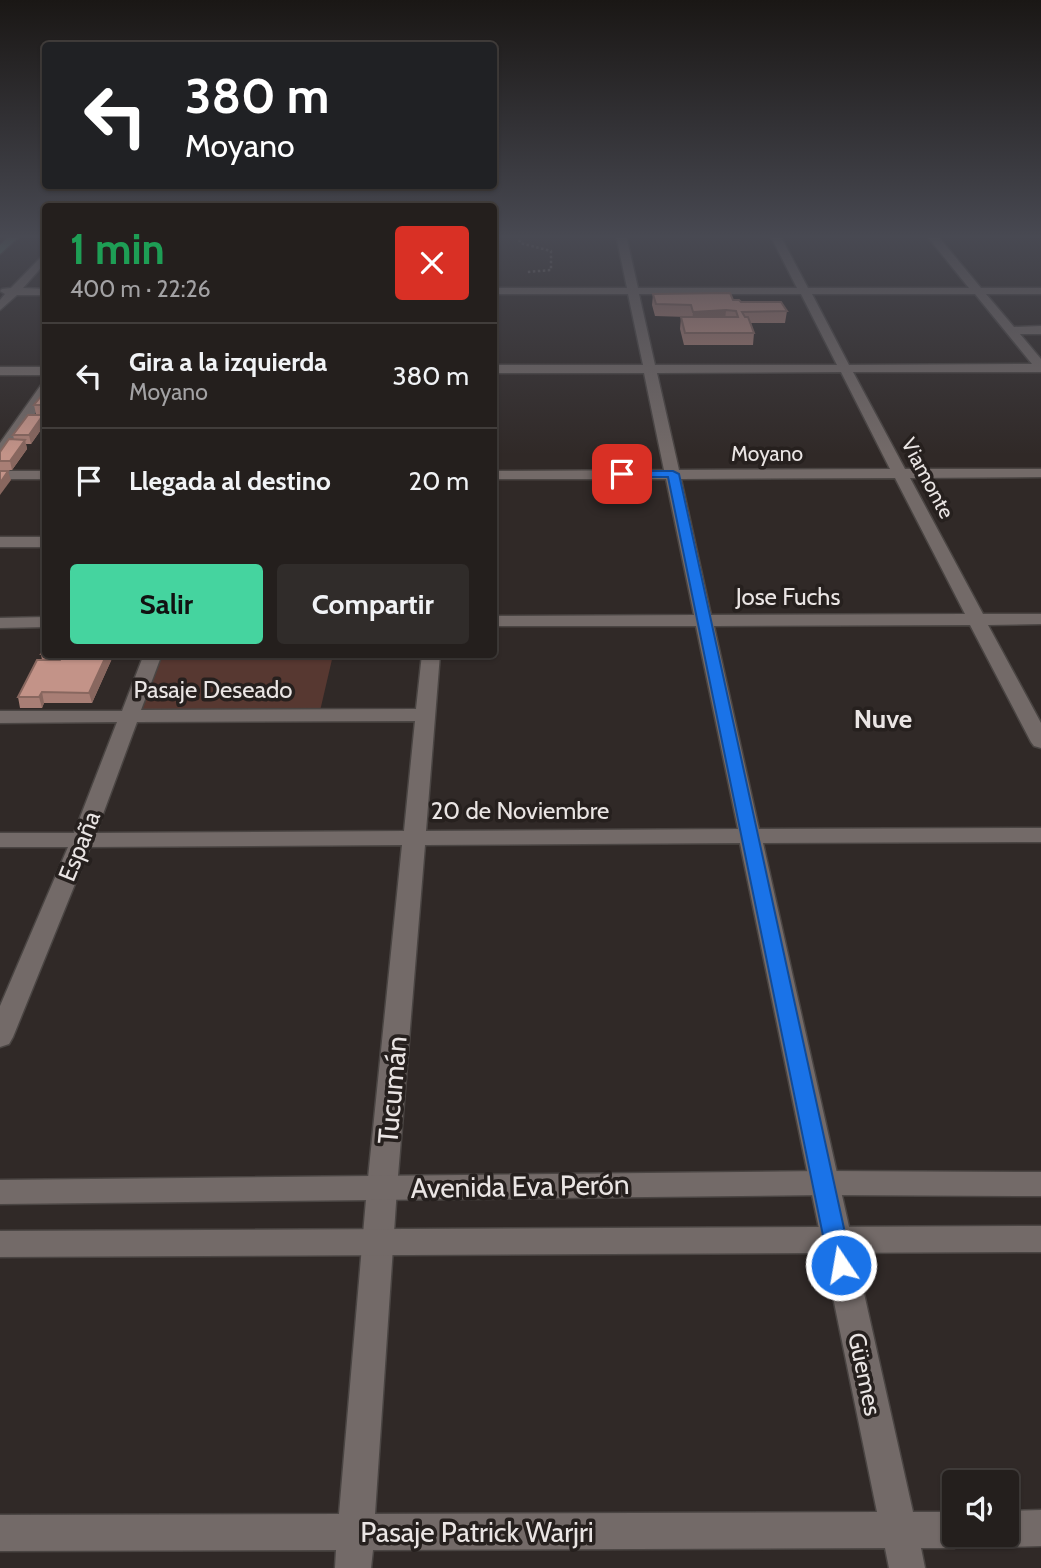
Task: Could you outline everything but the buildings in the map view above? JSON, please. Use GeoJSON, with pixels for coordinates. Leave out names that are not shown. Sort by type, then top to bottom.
{"type":"FeatureCollection","features":[{"type":"Feature","properties":{"kind":"street","name":"Güemes"},"geometry":{"type":"LineString","coordinates":[[638,308],[907,1568]]}},
{"type":"Feature","properties":{"kind":"street","name":"Viamonte"},"geometry":{"type":"LineString","coordinates":[[813,308],[1041,742]]}},
{"type":"Feature","properties":{"kind":"street"},"geometry":{"type":"LineString","coordinates":[[992,308],[1041,367]]}},
{"type":"Feature","properties":{"kind":"street"},"geometry":{"type":"LineString","coordinates":[[1011,331],[1041,330]]}},
{"type":"Feature","properties":{"kind":"street"},"geometry":{"type":"LineString","coordinates":[[497,369],[1041,367]]}},
{"type":"Feature","properties":{"kind":"street"},"geometry":{"type":"LineString","coordinates":[[0,371],[42,371]]}},
{"type":"Feature","properties":{"kind":"street"},"geometry":{"type":"LineString","coordinates":[[0,453],[42,394]]}},
{"type":"Feature","properties":{"kind":"street"},"geometry":{"type":"LineString","coordinates":[[24,419],[42,419]]}},
{"type":"Feature","properties":{"kind":"street","name":"Moyano"},"geometry":{"type":"LineString","coordinates":[[497,475],[1041,473]]}},
{"type":"Feature","properties":{"kind":"street"},"geometry":{"type":"LineString","coordinates":[[0,475],[42,475]]}},
{"type":"Feature","properties":{"kind":"street"},"geometry":{"type":"LineString","coordinates":[[0,542],[42,542]]}},
{"type":"Feature","properties":{"kind":"street","name":"Jose Fuchs"},"geometry":{"type":"LineString","coordinates":[[497,621],[1041,619]]}},
{"type":"Feature","properties":{"kind":"street"},"geometry":{"type":"LineString","coordinates":[[0,623],[42,622]]}},
{"type":"Feature","properties":{"kind":"street","name":"España"},"geometry":{"type":"LineString","coordinates":[[0,1037],[82,840],[152,658]]}},
{"type":"Feature","properties":{"kind":"street","name":"Tucumán"},"geometry":{"type":"LineString","coordinates":[[353,1568],[382,1188],[431,658]]}},
{"type":"Feature","properties":{"kind":"street","name":"Pasaje Deseado"},"geometry":{"type":"LineString","coordinates":[[0,717],[426,715]]}},
{"type":"Feature","properties":{"kind":"street","name":"20 de Noviembre"},"geometry":{"type":"LineString","coordinates":[[0,840],[1041,835]]}},
{"type":"Feature","properties":{"kind":"street","name":"Avenida Eva Perón"},"geometry":{"type":"LineString","coordinates":[[0,1192],[823,1183],[1041,1184]]}},
{"type":"Feature","properties":{"kind":"street","name":"Avenida Eva Perón"},"geometry":{"type":"LineString","coordinates":[[0,1244],[835,1238],[1041,1240]]}},
{"type":"Feature","properties":{"kind":"street"},"geometry":{"type":"LineString","coordinates":[[1019,1529],[1041,1528]]}},
{"type":"Feature","properties":{"kind":"street","name":"Pasaje Patrick Warjri"},"geometry":{"type":"LineString","coordinates":[[0,1534],[942,1530]]}},
{"type":"Feature","properties":{"kind":"shaded area"},"geometry":{"type":"Polygon","coordinates":[[[154,658],[332,658],[320,711],[146,712],[139,709],[154,658]]]}},
{"type":"Feature","properties":{"kind":"district","name":"Nuve"},"geometry":{"type":"Point","coordinates":[883,719]}},
{"type":"Feature","properties":{"kind":"route"},"geometry":{"type":"LineString","coordinates":[[622,474],[673,474],[752,835],[841,1265]]}}]}
